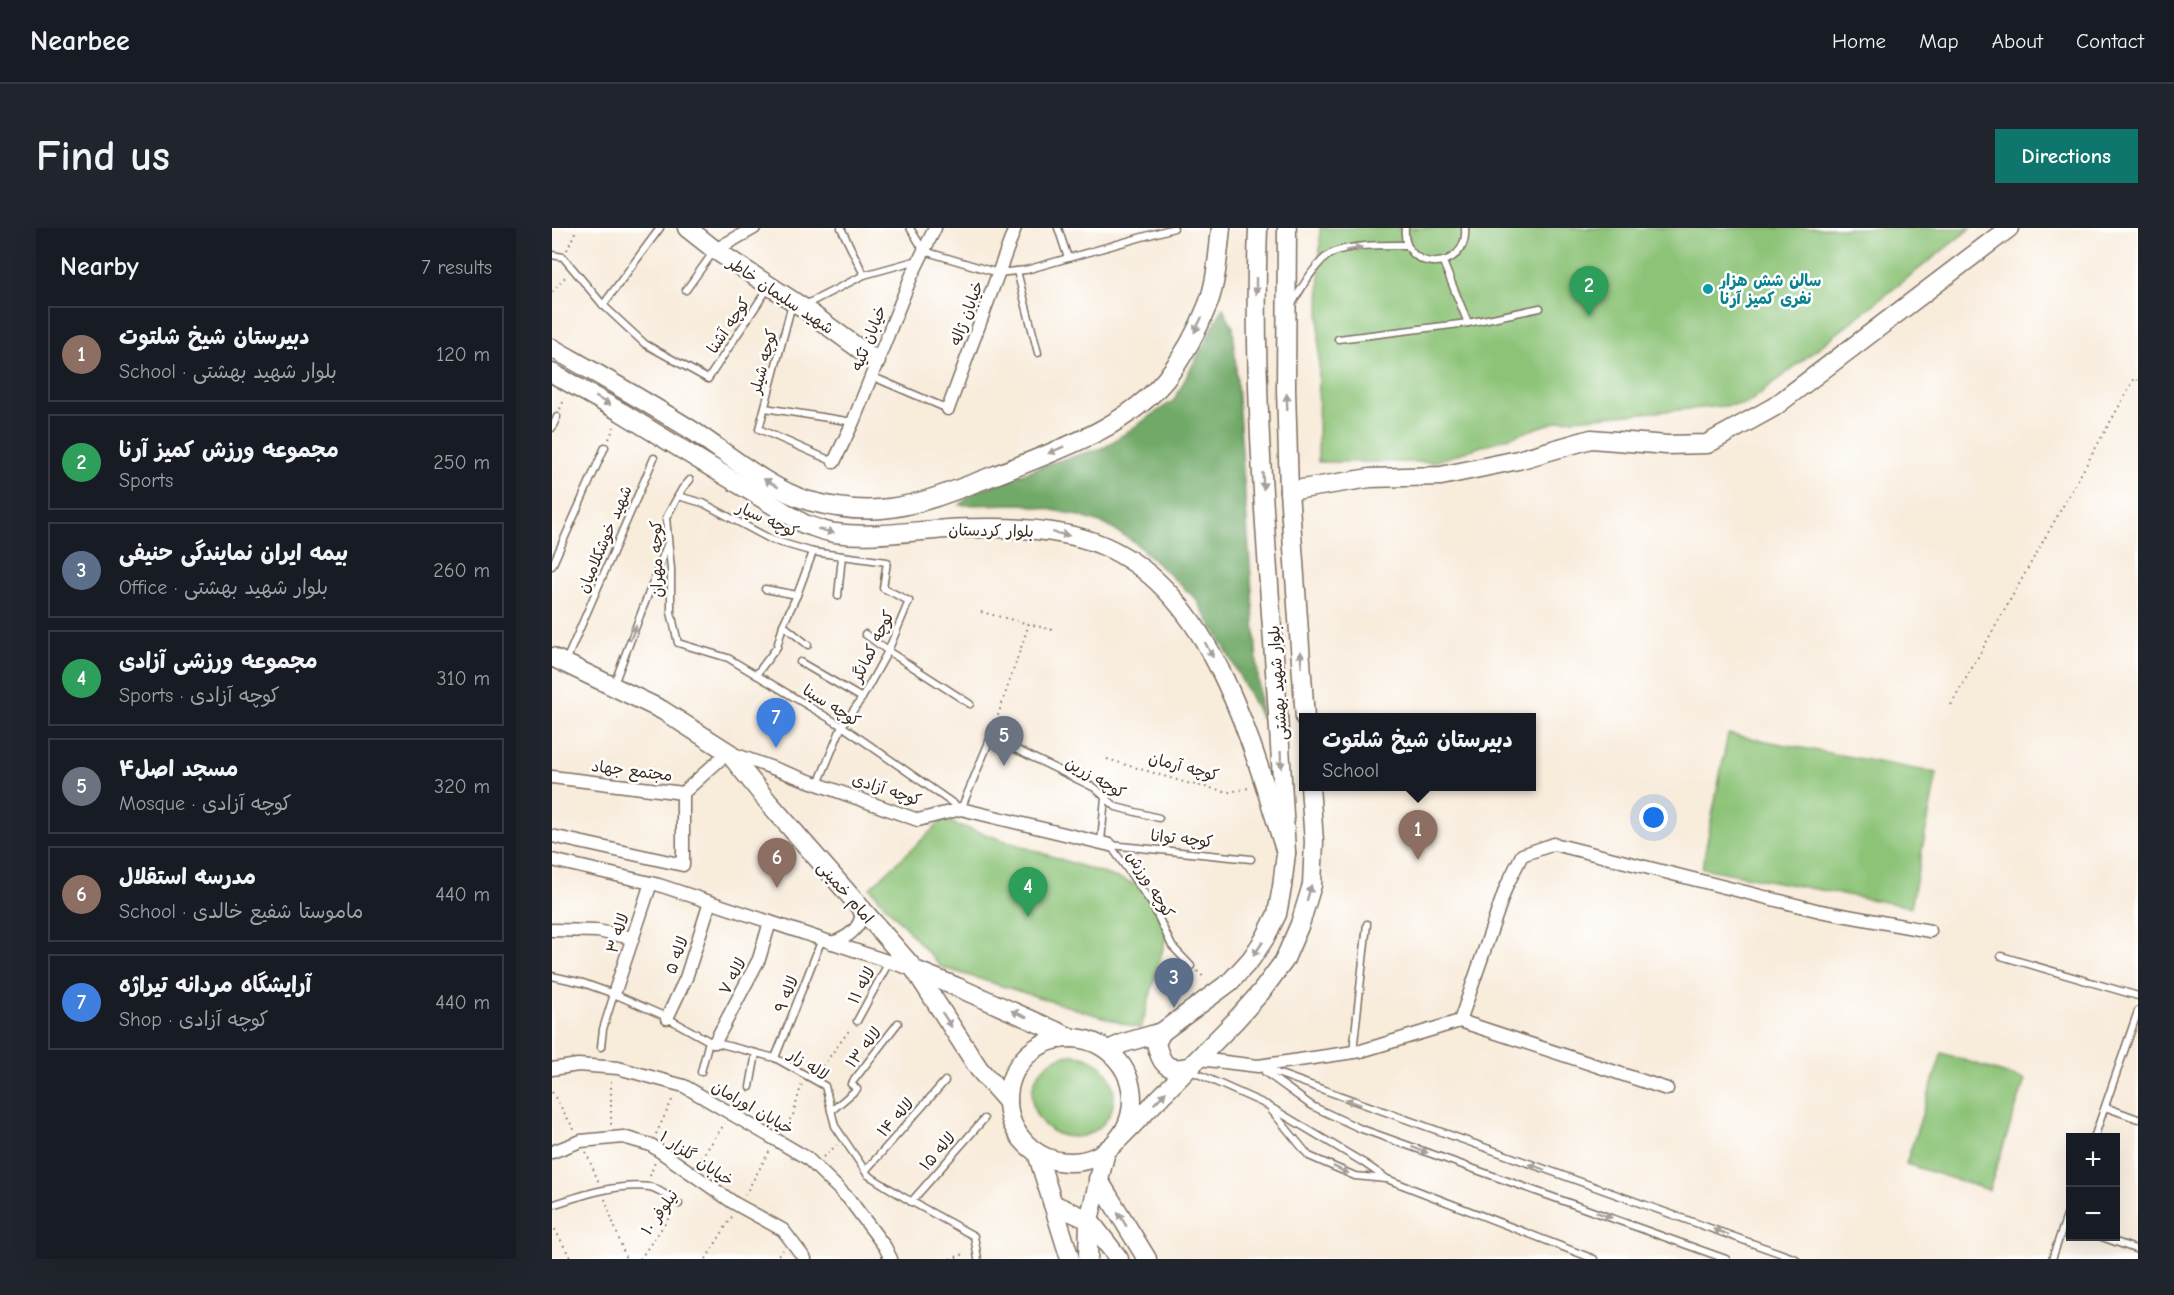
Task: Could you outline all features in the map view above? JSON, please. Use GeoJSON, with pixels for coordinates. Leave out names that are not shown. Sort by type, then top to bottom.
{"type":"FeatureCollection","features":[{"type":"Feature","properties":{"kind":"main road","name":"شهید سلیمان خاطر"},"geometry":{"type":"LineString","coordinates":[[687,228],[715,250],[798,304],[874,368]]}},
{"type":"Feature","properties":{"kind":"main road"},"geometry":{"type":"LineString","coordinates":[[552,348],[692,431],[772,484],[806,500],[832,507],[870,510],[890,508],[927,500],[1052,452],[1124,415],[1148,396],[1165,380],[1179,359],[1209,303],[1221,228]]}},
{"type":"Feature","properties":{"kind":"main road","name":"بلوار شهید بهشتی"},"geometry":{"type":"LineString","coordinates":[[1108,1050],[1162,1032],[1230,982],[1256,952],[1277,914],[1282,887],[1286,853],[1258,398],[1256,280],[1258,228]]}},
{"type":"Feature","properties":{"kind":"main road","name":"بلوار شهید بهشتی"},"geometry":{"type":"LineString","coordinates":[[1287,228],[1289,491],[1305,713]]}},
{"type":"Feature","properties":{"kind":"main road"},"geometry":{"type":"LineString","coordinates":[[1289,491],[1370,478],[1441,476],[1518,460],[1591,439],[1667,445],[1707,444],[1774,407],[2009,228]]}},
{"type":"Feature","properties":{"kind":"main road","name":"بلوار کردستان"},"geometry":{"type":"LineString","coordinates":[[552,373],[621,412],[804,524],[834,533],[881,534],[961,528],[1012,528],[1045,531],[1089,541],[1124,556],[1147,573],[1181,606],[1201,634],[1224,677],[1255,756],[1286,853]]}},
{"type":"Feature","properties":{"kind":"main road","name":"امام خمینی"},"geometry":{"type":"LineString","coordinates":[[559,660],[662,710],[728,752],[862,912],[915,970],[1072,1038]]}},
{"type":"Feature","properties":{"kind":"main road"},"geometry":{"type":"LineString","coordinates":[[1088,1259],[1089,1220],[1106,1151],[1193,1065],[1261,992],[1284,961],[1300,924],[1311,885],[1314,842],[1310,791]]}},
{"type":"Feature","properties":{"kind":"main road"},"geometry":{"type":"LineString","coordinates":[[915,970],[979,1069],[1008,1102]]}},
{"type":"Feature","properties":{"kind":"main road"},"geometry":{"type":"LineString","coordinates":[[1162,1032],[1156,1043],[1160,1059],[1168,1066],[1178,1069],[1193,1065]]}},
{"type":"Feature","properties":{"kind":"main road"},"geometry":{"type":"LineString","coordinates":[[1072,1038],[1091,1042],[1108,1050],[1122,1065],[1130,1083],[1132,1103],[1128,1122],[1115,1143],[1095,1157],[1076,1162],[1055,1161],[1037,1153],[1022,1139],[1012,1122],[1008,1102],[1011,1082],[1020,1064],[1034,1050],[1052,1040],[1072,1038]]}},
{"type":"Feature","properties":{"kind":"main road"},"geometry":{"type":"LineString","coordinates":[[1037,1153],[1070,1259]]}},
{"type":"Feature","properties":{"kind":"main road"},"geometry":{"type":"LineString","coordinates":[[1098,1179],[1147,1259]]}},
{"type":"Feature","properties":{"kind":"main road"},"geometry":{"type":"LineString","coordinates":[[1053,1204],[1089,1220],[1119,1259]]}},
{"type":"Feature","properties":{"kind":"street"},"geometry":{"type":"LineString","coordinates":[[715,250],[754,228]]}},
{"type":"Feature","properties":{"kind":"street","name":"خیابان تکیه"},"geometry":{"type":"LineString","coordinates":[[834,462],[935,228]]}},
{"type":"Feature","properties":{"kind":"street","name":"خیابان ژاله"},"geometry":{"type":"LineString","coordinates":[[948,409],[1015,228]]}},
{"type":"Feature","properties":{"kind":"street","name":"کوچه آزادی"},"geometry":{"type":"LineString","coordinates":[[728,752],[918,820],[961,810],[1105,843]]}},
{"type":"Feature","properties":{"kind":"street","name":"مجتمع جهاد"},"geometry":{"type":"LineString","coordinates":[[552,777],[683,793],[728,752]]}},
{"type":"Feature","properties":{"kind":"street"},"geometry":{"type":"LineString","coordinates":[[552,836],[683,865],[683,793]]}},
{"type":"Feature","properties":{"kind":"street"},"geometry":{"type":"LineString","coordinates":[[1460,1021],[1506,887],[1522,855],[1554,844],[1820,911],[1930,931]]}},
{"type":"Feature","properties":{"kind":"street"},"geometry":{"type":"LineString","coordinates":[[552,860],[651,883],[915,970]]}},
{"type":"Feature","properties":{"kind":"street","name":"لاله ۳"},"geometry":{"type":"LineString","coordinates":[[614,994],[651,883]]}},
{"type":"Feature","properties":{"kind":"street","name":"لاله ۵"},"geometry":{"type":"LineString","coordinates":[[667,1018],[686,978],[710,902]]}},
{"type":"Feature","properties":{"kind":"street"},"geometry":{"type":"LineString","coordinates":[[827,941],[852,933],[860,922],[862,912]]}},
{"type":"Feature","properties":{"kind":"street","name":"لاله ۷"},"geometry":{"type":"LineString","coordinates":[[712,1041],[759,959],[770,922]]}},
{"type":"Feature","properties":{"kind":"street"},"geometry":{"type":"LineString","coordinates":[[552,930],[597,931],[633,938]]}},
{"type":"Feature","properties":{"kind":"street"},"geometry":{"type":"LineString","coordinates":[[1193,1065],[1258,1066],[1353,1052],[1460,1021],[1667,1089]]}},
{"type":"Feature","properties":{"kind":"street","name":"خیابان اورامان"},"geometry":{"type":"LineString","coordinates":[[552,1069],[578,1065],[610,1068],[679,1085],[731,1114],[807,1158],[849,1199],[885,1247],[891,1259]]}},
{"type":"Feature","properties":{"kind":"street","name":"خیابان گلزار ۱"},"geometry":{"type":"LineString","coordinates":[[552,1152],[581,1141],[623,1137],[656,1148],[739,1206],[783,1230],[804,1259]]}},
{"type":"Feature","properties":{"kind":"lane"},"geometry":{"type":"LineString","coordinates":[[552,255],[563,257],[603,305],[660,228]]}},
{"type":"Feature","properties":{"kind":"lane"},"geometry":{"type":"LineString","coordinates":[[842,228],[864,275]]}},
{"type":"Feature","properties":{"kind":"lane"},"geometry":{"type":"LineString","coordinates":[[910,228],[922,256]]}},
{"type":"Feature","properties":{"kind":"lane"},"geometry":{"type":"LineString","coordinates":[[1058,228],[1068,258]]}},
{"type":"Feature","properties":{"kind":"lane"},"geometry":{"type":"LineString","coordinates":[[798,304],[864,275],[922,256],[998,273],[1017,271],[1174,228]]}},
{"type":"Feature","properties":{"kind":"lane"},"geometry":{"type":"LineString","coordinates":[[1405,228],[1407,245],[1413,254],[1432,263],[1452,258],[1460,250],[1465,241],[1466,228]]}},
{"type":"Feature","properties":{"kind":"lane"},"geometry":{"type":"LineString","coordinates":[[1286,315],[1307,277],[1331,253],[1367,246],[1407,245]]}},
{"type":"Feature","properties":{"kind":"lane"},"geometry":{"type":"LineString","coordinates":[[686,290],[715,250]]}},
{"type":"Feature","properties":{"kind":"lane"},"geometry":{"type":"LineString","coordinates":[[1443,262],[1468,323]]}},
{"type":"Feature","properties":{"kind":"lane"},"geometry":{"type":"LineString","coordinates":[[1017,271],[1038,353]]}},
{"type":"Feature","properties":{"kind":"lane","name":"کوچه آشنا"},"geometry":{"type":"LineString","coordinates":[[603,305],[645,344],[708,379],[770,285]]}},
{"type":"Feature","properties":{"kind":"lane","name":"کوچه شیلر"},"geometry":{"type":"LineString","coordinates":[[798,304],[759,429],[834,462]]}},
{"type":"Feature","properties":{"kind":"lane"},"geometry":{"type":"LineString","coordinates":[[1338,339],[1468,323],[1540,308]]}},
{"type":"Feature","properties":{"kind":"lane"},"geometry":{"type":"LineString","coordinates":[[874,368],[948,409]]}},
{"type":"Feature","properties":{"kind":"lane"},"geometry":{"type":"LineString","coordinates":[[765,408],[853,422]]}},
{"type":"Feature","properties":{"kind":"lane"},"geometry":{"type":"LineString","coordinates":[[552,428],[557,417]]}},
{"type":"Feature","properties":{"kind":"lane"},"geometry":{"type":"LineString","coordinates":[[552,566],[605,447]]}},
{"type":"Feature","properties":{"kind":"lane","name":"شهید خوشکلامیان"},"geometry":{"type":"LineString","coordinates":[[559,660],[654,458]]}},
{"type":"Feature","properties":{"kind":"lane","name":"کوچه مهران"},"geometry":{"type":"LineString","coordinates":[[678,643],[671,612],[671,569],[666,518],[690,480]]}},
{"type":"Feature","properties":{"kind":"lane","name":"کوچه سیار"},"geometry":{"type":"LineString","coordinates":[[678,496],[703,503],[772,540],[813,552],[887,562]]}},
{"type":"Feature","properties":{"kind":"lane"},"geometry":{"type":"LineString","coordinates":[[613,687],[668,542]]}},
{"type":"Feature","properties":{"kind":"lane"},"geometry":{"type":"LineString","coordinates":[[756,675],[777,648],[783,626],[813,552]]}},
{"type":"Feature","properties":{"kind":"lane"},"geometry":{"type":"LineString","coordinates":[[838,596],[842,556]]}},
{"type":"Feature","properties":{"kind":"lane","name":"کوچه کمانگر"},"geometry":{"type":"LineString","coordinates":[[818,784],[842,726],[862,698],[888,651],[909,601],[884,588],[887,562]]}},
{"type":"Feature","properties":{"kind":"lane"},"geometry":{"type":"LineString","coordinates":[[765,589],[797,595]]}},
{"type":"Feature","properties":{"kind":"lane"},"geometry":{"type":"LineString","coordinates":[[783,626],[808,645]]}},
{"type":"Feature","properties":{"kind":"lane"},"geometry":{"type":"LineString","coordinates":[[865,634],[970,704]]}},
{"type":"Feature","properties":{"kind":"lane","name":"کوچه سینا"},"geometry":{"type":"LineString","coordinates":[[678,643],[728,658],[842,726],[961,810]]}},
{"type":"Feature","properties":{"kind":"lane"},"geometry":{"type":"LineString","coordinates":[[800,662],[862,698]]}},
{"type":"Feature","properties":{"kind":"lane"},"geometry":{"type":"LineString","coordinates":[[961,810],[991,737]]}},
{"type":"Feature","properties":{"kind":"lane","name":"کوچه زرین"},"geometry":{"type":"LineString","coordinates":[[991,737],[1095,788],[1116,807],[1159,818]]}},
{"type":"Feature","properties":{"kind":"lane"},"geometry":{"type":"LineString","coordinates":[[1105,797],[1105,843]]}},
{"type":"Feature","properties":{"kind":"lane","name":"کوچه توانا"},"geometry":{"type":"LineString","coordinates":[[1105,843],[1251,859]]}},
{"type":"Feature","properties":{"kind":"lane","name":"کوچه ورزش"},"geometry":{"type":"LineString","coordinates":[[1105,843],[1152,904],[1172,946],[1191,966]]}},
{"type":"Feature","properties":{"kind":"lane"},"geometry":{"type":"LineString","coordinates":[[1353,1052],[1367,924]]}},
{"type":"Feature","properties":{"kind":"lane","name":"لاله ۹"},"geometry":{"type":"LineString","coordinates":[[775,1058],[827,941]]}},
{"type":"Feature","properties":{"kind":"lane"},"geometry":{"type":"LineString","coordinates":[[2001,956],[2138,996]]}},
{"type":"Feature","properties":{"kind":"lane","name":"لاله ۱۱"},"geometry":{"type":"LineString","coordinates":[[857,1021],[889,962]]}},
{"type":"Feature","properties":{"kind":"lane","name":"لاله زار"},"geometry":{"type":"LineString","coordinates":[[552,976],[583,983],[614,994],[712,1041],[775,1058],[825,1086],[836,1126],[868,1175],[974,1236],[977,1250]]}},
{"type":"Feature","properties":{"kind":"lane"},"geometry":{"type":"LineString","coordinates":[[601,1047],[603,1029],[614,994]]}},
{"type":"Feature","properties":{"kind":"lane"},"geometry":{"type":"LineString","coordinates":[[2095,1133],[2134,1032],[2138,1011]]}},
{"type":"Feature","properties":{"kind":"lane","name":"لاله ۱۳"},"geometry":{"type":"LineString","coordinates":[[831,1111],[856,1089],[851,1084],[898,1023]]}},
{"type":"Feature","properties":{"kind":"lane"},"geometry":{"type":"LineString","coordinates":[[701,1072],[712,1041]]}},
{"type":"Feature","properties":{"kind":"lane"},"geometry":{"type":"LineString","coordinates":[[750,1087],[756,1053]]}},
{"type":"Feature","properties":{"kind":"lane"},"geometry":{"type":"LineString","coordinates":[[1193,1065],[1268,1106],[1387,1179],[1594,1259]]}},
{"type":"Feature","properties":{"kind":"lane"},"geometry":{"type":"LineString","coordinates":[[1258,1066],[1312,1106],[1359,1128],[1726,1259]]}},
{"type":"Feature","properties":{"kind":"lane"},"geometry":{"type":"LineString","coordinates":[[1258,1066],[1325,1092],[1796,1259]]}},
{"type":"Feature","properties":{"kind":"lane","name":"لاله ۱۴"},"geometry":{"type":"LineString","coordinates":[[865,1171],[945,1081]]}},
{"type":"Feature","properties":{"kind":"lane"},"geometry":{"type":"LineString","coordinates":[[1268,1106],[1309,1155],[1355,1176],[1387,1179]]}},
{"type":"Feature","properties":{"kind":"lane"},"geometry":{"type":"LineString","coordinates":[[2105,1107],[2138,1119]]}},
{"type":"Feature","properties":{"kind":"lane","name":"لاله ۱۵"},"geometry":{"type":"LineString","coordinates":[[912,1202],[984,1119]]}},
{"type":"Feature","properties":{"kind":"lane"},"geometry":{"type":"LineString","coordinates":[[552,1205],[584,1194],[645,1187],[652,1187],[679,1204]]}},
{"type":"Feature","properties":{"kind":"lane"},"geometry":{"type":"LineString","coordinates":[[2052,1259],[2066,1227]]}},
{"type":"Feature","properties":{"kind":"lane"},"geometry":{"type":"LineString","coordinates":[[2113,1241],[2138,1250]]}},
{"type":"Feature","properties":{"kind":"lane"},"geometry":{"type":"LineString","coordinates":[[977,1250],[978,1259]]}},
{"type":"Feature","properties":{"kind":"path"},"geometry":{"type":"LineString","coordinates":[[563,257],[577,228]]}},
{"type":"Feature","properties":{"kind":"path"},"geometry":{"type":"LineString","coordinates":[[552,292],[573,269]]}},
{"type":"Feature","properties":{"kind":"path"},"geometry":{"type":"LineString","coordinates":[[1951,705],[2135,378],[2138,380]]}},
{"type":"Feature","properties":{"kind":"path"},"geometry":{"type":"LineString","coordinates":[[557,417],[571,383]]}},
{"type":"Feature","properties":{"kind":"path"},"geometry":{"type":"LineString","coordinates":[[605,447],[621,412]]}},
{"type":"Feature","properties":{"kind":"path"},"geometry":{"type":"LineString","coordinates":[[981,612],[1053,630]]}},
{"type":"Feature","properties":{"kind":"path"},"geometry":{"type":"LineString","coordinates":[[991,737],[1029,624]]}},
{"type":"Feature","properties":{"kind":"path","name":"کوچه آرمان"},"geometry":{"type":"LineString","coordinates":[[1107,759],[1187,783],[1229,792],[1254,787]]}},
{"type":"Feature","properties":{"kind":"path"},"geometry":{"type":"LineString","coordinates":[[813,1079],[857,1021]]}},
{"type":"Feature","properties":{"kind":"path"},"geometry":{"type":"LineString","coordinates":[[610,1068],[611,1138]]}},
{"type":"Feature","properties":{"kind":"path"},"geometry":{"type":"LineString","coordinates":[[706,1259],[793,1115],[804,1074]]}},
{"type":"Feature","properties":{"kind":"path"},"geometry":{"type":"LineString","coordinates":[[645,1187],[656,1148],[679,1085]]}},
{"type":"Feature","properties":{"kind":"path"},"geometry":{"type":"LineString","coordinates":[[552,1092],[581,1141]]}},
{"type":"Feature","properties":{"kind":"path"},"geometry":{"type":"LineString","coordinates":[[692,1173],[731,1114]]}},
{"type":"Feature","properties":{"kind":"path"},"geometry":{"type":"LineString","coordinates":[[814,1165],[844,1139]]}},
{"type":"Feature","properties":{"kind":"path","name":"نیلوفر ۱۰"},"geometry":{"type":"LineString","coordinates":[[640,1259],[679,1204]]}},
{"type":"Feature","properties":{"kind":"path"},"geometry":{"type":"LineString","coordinates":[[552,1224],[571,1259]]}},
{"type":"Feature","properties":{"kind":"path"},"geometry":{"type":"LineString","coordinates":[[950,1259],[977,1250]]}},
{"type":"Feature","properties":{"kind":"green space"},"geometry":{"type":"Polygon","coordinates":[[[1320,228],[1971,228],[1747,404],[1561,420],[1434,462],[1318,462],[1320,228]]]}},
{"type":"Feature","properties":{"kind":"green space"},"geometry":{"type":"Polygon","coordinates":[[[1223,308],[1233,327],[1261,718],[1225,648],[1196,599],[1133,541],[1106,525],[1076,515],[1023,504],[960,505],[974,492],[1051,463],[1105,447],[1174,400],[1223,308]]]}},
{"type":"Feature","properties":{"kind":"green space"},"geometry":{"type":"Polygon","coordinates":[[[1728,734],[1937,773],[1911,907],[1702,868],[1728,734]]]}},
{"type":"Feature","properties":{"kind":"green space"},"geometry":{"type":"Polygon","coordinates":[[[943,820],[1141,886],[1168,930],[1141,1029],[941,967],[870,888],[943,820]]]}},
{"type":"Feature","properties":{"kind":"green space"},"geometry":{"type":"Polygon","coordinates":[[[1942,1053],[2025,1080],[1989,1190],[1906,1164],[1942,1053]]]}},
{"type":"Feature","properties":{"kind":"green space"},"geometry":{"type":"Polygon","coordinates":[[[1073,1055],[1089,1058],[1102,1067],[1111,1080],[1114,1096],[1111,1112],[1102,1125],[1089,1134],[1073,1137],[1057,1134],[1044,1125],[1035,1112],[1032,1096],[1035,1080],[1044,1067],[1057,1058],[1073,1055]]]}},
{"type":"Feature","properties":{"kind":"place","name":"سالن شش هزار نفری کمیز آرنا"},"geometry":{"type":"Point","coordinates":[1708,289]}},
{"type":"Feature","properties":{"kind":"place","name":"مجموعه ورزش کمیز آرنا"},"geometry":{"type":"Point","coordinates":[1589,316]}},
{"type":"Feature","properties":{"kind":"place","name":"آرایشگاه مردانه تیراژه"},"geometry":{"type":"Point","coordinates":[776,748]}},
{"type":"Feature","properties":{"kind":"place","name":"مسجد اصل۴"},"geometry":{"type":"Point","coordinates":[1004,766]}},
{"type":"Feature","properties":{"kind":"place","name":"دبیرستان شیخ شلتوت"},"geometry":{"type":"Point","coordinates":[1418,860]}},
{"type":"Feature","properties":{"kind":"place","name":"مدرسه استقلال"},"geometry":{"type":"Point","coordinates":[777,888]}},
{"type":"Feature","properties":{"kind":"place","name":"مجموعه ورزشی آزادی"},"geometry":{"type":"Point","coordinates":[1028,917]}},
{"type":"Feature","properties":{"kind":"place","name":"بیمه ایران نمایندگی حنیفی"},"geometry":{"type":"Point","coordinates":[1174,1008]}}]}
